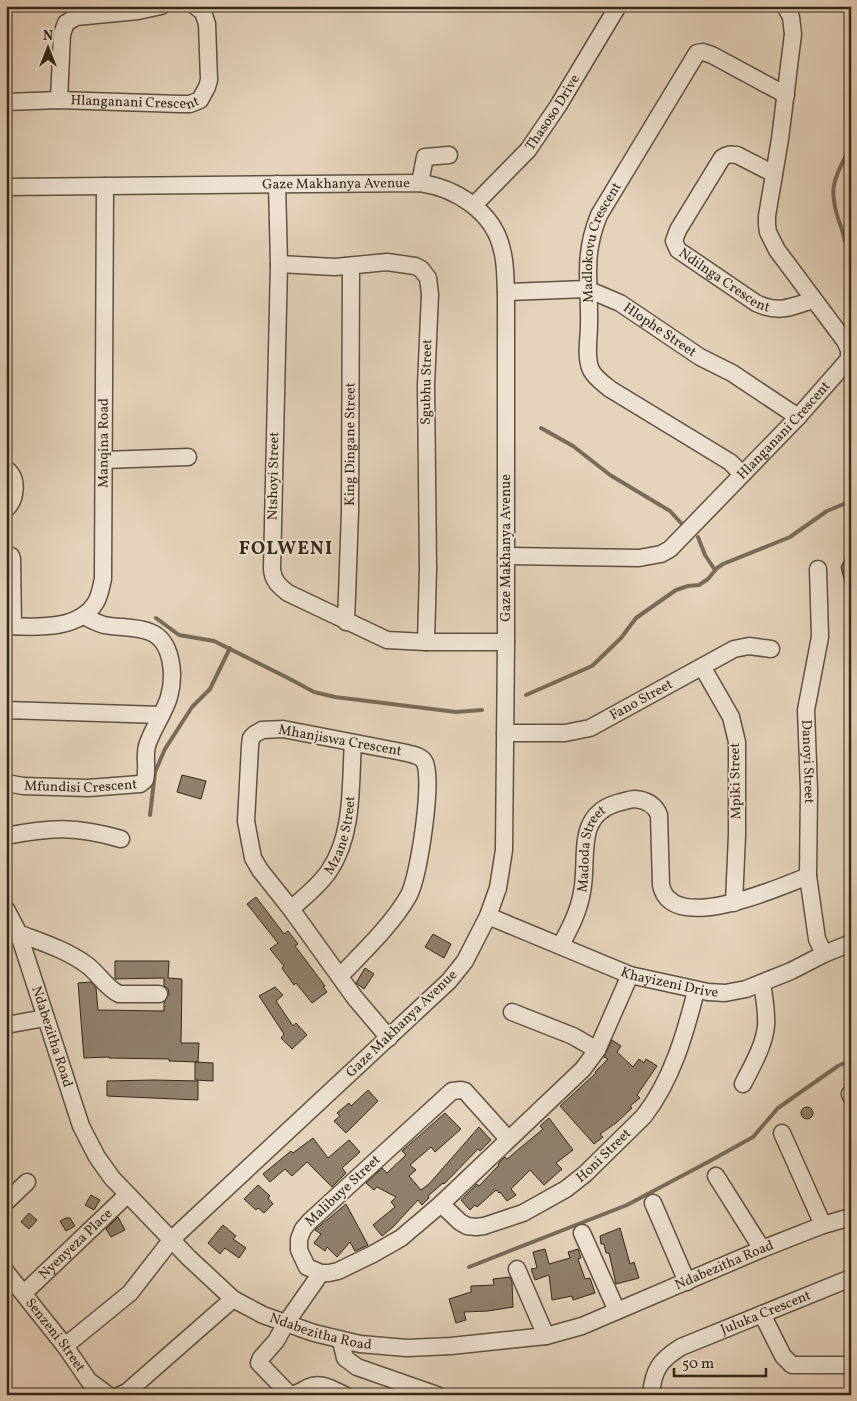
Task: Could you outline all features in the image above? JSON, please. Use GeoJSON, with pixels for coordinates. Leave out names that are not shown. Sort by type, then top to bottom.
{"type":"FeatureCollection","features":[{"type":"Feature","properties":{"kind":"street","name":"Hlanganani Crescent"},"geometry":{"type":"LineString","coordinates":[[59,100],[62,34],[66,23],[76,17],[138,11],[161,6]]}},
{"type":"Feature","properties":{"kind":"street","name":"Hlanganani Crescent"},"geometry":{"type":"LineString","coordinates":[[6,102],[59,100],[190,104],[200,100],[209,80],[207,24],[203,12],[195,6]]}},
{"type":"Feature","properties":{"kind":"street","name":"Thasoso Drive"},"geometry":{"type":"LineString","coordinates":[[474,205],[528,150],[558,106],[618,6]]}},
{"type":"Feature","properties":{"kind":"street","name":"Hlanganani Crescent"},"geometry":{"type":"LineString","coordinates":[[506,556],[639,558],[661,554],[670,549],[798,417],[849,359],[849,350],[845,341],[777,250],[768,232],[767,216],[786,94],[793,34],[792,17],[786,6]]}},
{"type":"Feature","properties":{"kind":"street","name":"Madlokovu Crescent"},"geometry":{"type":"LineString","coordinates":[[742,474],[730,462],[610,389],[594,374],[589,363],[587,289],[589,247],[599,215],[697,53],[703,52],[712,55],[786,94]]}},
{"type":"Feature","properties":{"kind":"street"},"geometry":{"type":"LineString","coordinates":[[420,183],[425,157],[449,155]]}},
{"type":"Feature","properties":{"kind":"street","name":"Ndilnga Crescent"},"geometry":{"type":"LineString","coordinates":[[774,174],[737,155],[725,155],[678,230],[675,236],[676,246],[678,250],[702,267],[764,307],[786,309],[813,300]]}},
{"type":"Feature","properties":{"kind":"street","name":"Gaze Makhanya Avenue"},"geometry":{"type":"LineString","coordinates":[[6,187],[420,183],[436,185],[451,190],[474,205],[490,223],[502,248],[506,292],[506,733],[504,850],[498,888],[488,916],[465,961],[449,981],[172,1240],[130,1293],[65,1346]]}},
{"type":"Feature","properties":{"kind":"street","name":"Ntshoyi Street"},"geometry":{"type":"LineString","coordinates":[[277,184],[279,264],[272,575],[280,587],[288,593],[387,640],[506,642]]}},
{"type":"Feature","properties":{"kind":"street","name":"Manqina Road"},"geometry":{"type":"LineString","coordinates":[[83,616],[96,601],[103,579],[105,186]]}},
{"type":"Feature","properties":{"kind":"street","name":"Sgubhu Street"},"geometry":{"type":"LineString","coordinates":[[279,264],[323,267],[387,262],[414,266],[426,274],[429,284],[426,385],[428,568],[426,642]]}},
{"type":"Feature","properties":{"kind":"street","name":"King Dingane Street"},"geometry":{"type":"LineString","coordinates":[[346,622],[350,512],[351,266]]}},
{"type":"Feature","properties":{"kind":"street","name":"Hlophe Street"},"geometry":{"type":"LineString","coordinates":[[506,292],[587,289],[630,309],[700,357],[732,373],[798,417]]}},
{"type":"Feature","properties":{"kind":"street"},"geometry":{"type":"LineString","coordinates":[[104,460],[188,457]]}},
{"type":"Feature","properties":{"kind":"street"},"geometry":{"type":"LineString","coordinates":[[6,469],[14,479],[14,498],[12,504],[6,509]]}},
{"type":"Feature","properties":{"kind":"street"},"geometry":{"type":"LineString","coordinates":[[6,554],[11,556],[12,559],[10,626],[48,626],[64,623],[83,616]]}},
{"type":"Feature","properties":{"kind":"street","name":"Danoyi Street"},"geometry":{"type":"LineString","coordinates":[[818,569],[820,636],[806,710],[808,745],[808,876],[817,939],[824,954]]}},
{"type":"Feature","properties":{"kind":"street","name":"Mfundisi Crescent"},"geometry":{"type":"LineString","coordinates":[[6,783],[23,786],[99,788],[143,782],[146,776],[146,750],[169,696],[171,685],[170,658],[162,640],[149,632],[103,625],[83,616]]}},
{"type":"Feature","properties":{"kind":"street","name":"Fano Street"},"geometry":{"type":"LineString","coordinates":[[506,733],[565,733],[590,728],[734,649],[742,647],[771,649]]}},
{"type":"Feature","properties":{"kind":"street","name":"Mpiki Street"},"geometry":{"type":"LineString","coordinates":[[702,668],[731,717],[737,742],[737,835],[734,903]]}},
{"type":"Feature","properties":{"kind":"street"},"geometry":{"type":"LineString","coordinates":[[6,710],[161,715]]}},
{"type":"Feature","properties":{"kind":"street","name":"Mhanjiswa Crescent"},"geometry":{"type":"LineString","coordinates":[[340,976],[395,915],[413,885],[422,843],[427,788],[425,764],[416,755],[402,752],[283,730],[262,730],[252,738],[246,804],[246,821],[253,858],[355,998],[389,1038]]}},
{"type":"Feature","properties":{"kind":"street","name":"Mzane Street"},"geometry":{"type":"LineString","coordinates":[[291,909],[320,883],[330,870],[345,836],[354,744]]}},
{"type":"Feature","properties":{"kind":"street","name":"Madoda Street"},"geometry":{"type":"LineString","coordinates":[[561,945],[571,925],[583,890],[588,826],[601,810],[629,800],[637,799],[646,802],[657,810],[659,816],[662,892],[678,905],[691,907],[734,903],[808,876]]}},
{"type":"Feature","properties":{"kind":"street"},"geometry":{"type":"LineString","coordinates":[[6,836],[37,830],[62,828],[88,830],[121,839]]}},
{"type":"Feature","properties":{"kind":"street","name":"Ndabezitha Road"},"geometry":{"type":"LineString","coordinates":[[6,909],[18,933],[81,1126],[97,1157],[127,1195],[211,1280],[233,1299],[263,1315],[341,1341],[407,1348],[451,1346],[546,1336],[582,1326],[762,1249],[823,1225],[851,1217]]}},
{"type":"Feature","properties":{"kind":"street","name":"Khayizeni Drive"},"geometry":{"type":"LineString","coordinates":[[488,916],[630,975],[696,991],[725,992],[746,989],[792,971],[851,942]]}},
{"type":"Feature","properties":{"kind":"street"},"geometry":{"type":"LineString","coordinates":[[18,933],[68,954],[86,964],[114,992],[119,994],[159,994]]}},
{"type":"Feature","properties":{"kind":"street"},"geometry":{"type":"LineString","coordinates":[[345,1395],[317,1385],[297,1394],[290,1394],[260,1366],[259,1361],[276,1341],[286,1323],[321,1273],[338,1270],[387,1247],[401,1238],[441,1204],[583,1069],[597,1050],[630,975]]}},
{"type":"Feature","properties":{"kind":"street"},"geometry":{"type":"LineString","coordinates":[[743,1084],[758,1052],[766,1028],[762,983]]}},
{"type":"Feature","properties":{"kind":"street","name":"Honi Street"},"geometry":{"type":"LineString","coordinates":[[441,1204],[460,1222],[468,1226],[484,1226],[523,1213],[545,1202],[585,1174],[644,1116],[652,1105],[671,1070],[696,991]]}},
{"type":"Feature","properties":{"kind":"street"},"geometry":{"type":"LineString","coordinates":[[512,1012],[574,1036],[597,1050]]}},
{"type":"Feature","properties":{"kind":"street"},"geometry":{"type":"LineString","coordinates":[[6,1025],[45,1018]]}},
{"type":"Feature","properties":{"kind":"street","name":"Malibuye Street"},"geometry":{"type":"LineString","coordinates":[[321,1273],[307,1267],[303,1260],[299,1250],[299,1239],[303,1229],[310,1220],[452,1091],[465,1091],[508,1139]]}},
{"type":"Feature","properties":{"kind":"street"},"geometry":{"type":"LineString","coordinates":[[782,1132],[823,1225]]}},
{"type":"Feature","properties":{"kind":"street"},"geometry":{"type":"LineString","coordinates":[[716,1176],[762,1249]]}},
{"type":"Feature","properties":{"kind":"street"},"geometry":{"type":"LineString","coordinates":[[6,1202],[27,1182]]}},
{"type":"Feature","properties":{"kind":"street","name":"Nyenyeza Place"},"geometry":{"type":"LineString","coordinates":[[24,1293],[127,1195]]}},
{"type":"Feature","properties":{"kind":"street"},"geometry":{"type":"LineString","coordinates":[[654,1203],[687,1282]]}},
{"type":"Feature","properties":{"kind":"street"},"geometry":{"type":"LineString","coordinates":[[582,1233],[617,1311]]}},
{"type":"Feature","properties":{"kind":"street"},"geometry":{"type":"LineString","coordinates":[[517,1269],[546,1336]]}},
{"type":"Feature","properties":{"kind":"street","name":"Senzeni Street"},"geometry":{"type":"LineString","coordinates":[[6,1272],[65,1346],[89,1381],[108,1395]]}},
{"type":"Feature","properties":{"kind":"street","name":"Juluka Crescent"},"geometry":{"type":"LineString","coordinates":[[651,1395],[654,1374],[660,1364],[681,1347],[851,1278]]}},
{"type":"Feature","properties":{"kind":"street"},"geometry":{"type":"LineString","coordinates":[[120,1395],[127,1392],[233,1299]]}},
{"type":"Feature","properties":{"kind":"street"},"geometry":{"type":"LineString","coordinates":[[762,1314],[783,1356],[792,1365],[851,1365]]}},
{"type":"Feature","properties":{"kind":"street"},"geometry":{"type":"LineString","coordinates":[[341,1341],[345,1358],[357,1367],[437,1395]]}},
{"type":"Feature","properties":{"kind":"building"},"geometry":{"type":"Polygon","coordinates":[[[851,547],[851,591],[847,591],[841,567],[851,547]]]}},
{"type":"Feature","properties":{"kind":"building"},"geometry":{"type":"Polygon","coordinates":[[[182,775],[206,781],[201,799],[177,792],[182,775]]]}},
{"type":"Feature","properties":{"kind":"building"},"geometry":{"type":"Polygon","coordinates":[[[256,897],[284,934],[288,931],[298,944],[295,946],[325,986],[323,987],[327,992],[312,1003],[296,983],[294,985],[282,968],[284,966],[270,949],[278,943],[247,904],[256,897]]]}},
{"type":"Feature","properties":{"kind":"building"},"geometry":{"type":"Polygon","coordinates":[[[433,934],[451,944],[444,958],[425,947],[433,934]]]}},
{"type":"Feature","properties":{"kind":"building"},"geometry":{"type":"Polygon","coordinates":[[[115,961],[169,961],[168,978],[182,979],[181,1043],[199,1043],[198,1062],[169,1061],[169,1059],[84,1058],[78,983],[91,982],[96,988],[98,1010],[164,1011],[164,1003],[169,994],[168,989],[164,986],[164,978],[115,979],[115,961]]]}},
{"type":"Feature","properties":{"kind":"building"},"geometry":{"type":"Polygon","coordinates":[[[365,968],[374,974],[364,989],[356,983],[365,968]]]}},
{"type":"Feature","properties":{"kind":"building"},"geometry":{"type":"Polygon","coordinates":[[[275,987],[283,995],[276,1001],[293,1026],[296,1023],[307,1035],[292,1049],[281,1038],[284,1034],[259,996],[275,987]]]}},
{"type":"Feature","properties":{"kind":"building"},"geometry":{"type":"Polygon","coordinates":[[[612,1040],[621,1046],[617,1052],[633,1067],[639,1059],[644,1063],[646,1059],[657,1066],[637,1095],[640,1098],[630,1106],[632,1108],[616,1123],[600,1134],[603,1137],[594,1144],[560,1106],[596,1073],[608,1059],[604,1057],[612,1040]]]}},
{"type":"Feature","properties":{"kind":"building"},"geometry":{"type":"Polygon","coordinates":[[[195,1062],[213,1063],[213,1081],[195,1080],[195,1062]]]}},
{"type":"Feature","properties":{"kind":"building"},"geometry":{"type":"Polygon","coordinates":[[[107,1081],[198,1081],[198,1100],[107,1096],[107,1081]]]}},
{"type":"Feature","properties":{"kind":"building"},"geometry":{"type":"Polygon","coordinates":[[[368,1090],[378,1101],[346,1133],[334,1121],[340,1116],[337,1113],[349,1103],[351,1106],[368,1090]]]}},
{"type":"Feature","properties":{"kind":"building"},"geometry":{"type":"Polygon","coordinates":[[[805,1107],[809,1107],[813,1113],[809,1119],[805,1119],[801,1115],[801,1111],[805,1107]]]}},
{"type":"Feature","properties":{"kind":"building"},"geometry":{"type":"Polygon","coordinates":[[[445,1113],[461,1129],[435,1152],[431,1147],[410,1165],[416,1170],[409,1176],[421,1190],[429,1184],[479,1127],[491,1140],[480,1151],[478,1149],[444,1184],[428,1196],[429,1198],[422,1205],[418,1200],[382,1236],[373,1225],[395,1207],[391,1202],[396,1197],[377,1187],[374,1190],[366,1183],[382,1168],[387,1173],[406,1155],[402,1151],[445,1113]]]}},
{"type":"Feature","properties":{"kind":"building"},"geometry":{"type":"Polygon","coordinates":[[[549,1118],[573,1150],[556,1163],[562,1169],[544,1185],[530,1170],[511,1189],[516,1195],[507,1201],[496,1190],[477,1207],[475,1205],[470,1210],[461,1200],[477,1184],[479,1186],[505,1157],[507,1159],[543,1129],[540,1126],[549,1118]]]}},
{"type":"Feature","properties":{"kind":"building"},"geometry":{"type":"Polygon","coordinates":[[[313,1138],[328,1158],[349,1140],[360,1152],[342,1168],[346,1173],[332,1187],[307,1162],[292,1176],[285,1169],[270,1182],[263,1174],[291,1151],[293,1153],[313,1138]]]}},
{"type":"Feature","properties":{"kind":"building"},"geometry":{"type":"Polygon","coordinates":[[[258,1185],[270,1196],[268,1198],[273,1204],[264,1213],[258,1208],[256,1210],[244,1199],[258,1185]]]}},
{"type":"Feature","properties":{"kind":"building"},"geometry":{"type":"Polygon","coordinates":[[[91,1195],[100,1200],[94,1210],[85,1205],[91,1195]]]}},
{"type":"Feature","properties":{"kind":"building"},"geometry":{"type":"Polygon","coordinates":[[[346,1204],[368,1245],[355,1251],[350,1242],[337,1257],[327,1247],[325,1251],[314,1243],[321,1234],[315,1230],[346,1204]]]}},
{"type":"Feature","properties":{"kind":"building"},"geometry":{"type":"Polygon","coordinates":[[[29,1213],[37,1220],[29,1229],[21,1222],[29,1213]]]}},
{"type":"Feature","properties":{"kind":"building"},"geometry":{"type":"Polygon","coordinates":[[[118,1217],[125,1230],[111,1237],[106,1229],[118,1217]]]}},
{"type":"Feature","properties":{"kind":"building"},"geometry":{"type":"Polygon","coordinates":[[[70,1218],[75,1226],[66,1231],[60,1221],[70,1218]]]}},
{"type":"Feature","properties":{"kind":"building"},"geometry":{"type":"Polygon","coordinates":[[[223,1225],[236,1236],[233,1239],[246,1248],[239,1258],[225,1248],[220,1254],[208,1243],[223,1225]]]}},
{"type":"Feature","properties":{"kind":"building"},"geometry":{"type":"Polygon","coordinates":[[[620,1228],[630,1264],[634,1262],[639,1278],[616,1284],[609,1253],[606,1253],[604,1244],[601,1244],[600,1236],[620,1228]]]}},
{"type":"Feature","properties":{"kind":"building"},"geometry":{"type":"Polygon","coordinates":[[[545,1249],[549,1264],[570,1258],[568,1252],[578,1249],[581,1258],[578,1259],[585,1279],[590,1278],[595,1293],[573,1300],[572,1296],[552,1300],[549,1275],[535,1280],[531,1269],[537,1268],[533,1252],[545,1249]]]}},
{"type":"Feature","properties":{"kind":"building"},"geometry":{"type":"Polygon","coordinates":[[[510,1277],[513,1307],[464,1312],[466,1320],[456,1323],[449,1299],[471,1292],[471,1286],[494,1285],[493,1279],[510,1277]]]}},
{"type":"Feature","properties":{"kind":"waterway"},"geometry":{"type":"LineString","coordinates":[[851,146],[836,177],[833,193],[845,242],[851,252]]}},
{"type":"Feature","properties":{"kind":"waterway"},"geometry":{"type":"LineString","coordinates":[[541,428],[573,446],[610,475],[670,511],[681,523]]}},
{"type":"Feature","properties":{"kind":"waterway"},"geometry":{"type":"LineString","coordinates":[[526,695],[592,666],[621,638],[636,618],[676,590],[699,585],[723,564],[790,537],[827,511],[851,501]]}},
{"type":"Feature","properties":{"kind":"waterway"},"geometry":{"type":"LineString","coordinates":[[698,537],[705,555],[715,570]]}},
{"type":"Feature","properties":{"kind":"waterway"},"geometry":{"type":"LineString","coordinates":[[156,618],[179,635],[214,641],[314,692],[335,697],[456,712],[482,710]]}},
{"type":"Feature","properties":{"kind":"waterway"},"geometry":{"type":"LineString","coordinates":[[150,815],[155,772],[165,749],[192,707],[210,689],[230,648]]}},
{"type":"Feature","properties":{"kind":"waterway"},"geometry":{"type":"LineString","coordinates":[[469,1267],[627,1205],[708,1162],[753,1137],[778,1108],[838,1066],[851,1060]]}},
{"type":"Feature","properties":{"kind":"district","name":"FOLWENI"},"geometry":{"type":"Point","coordinates":[286,549]}}]}
